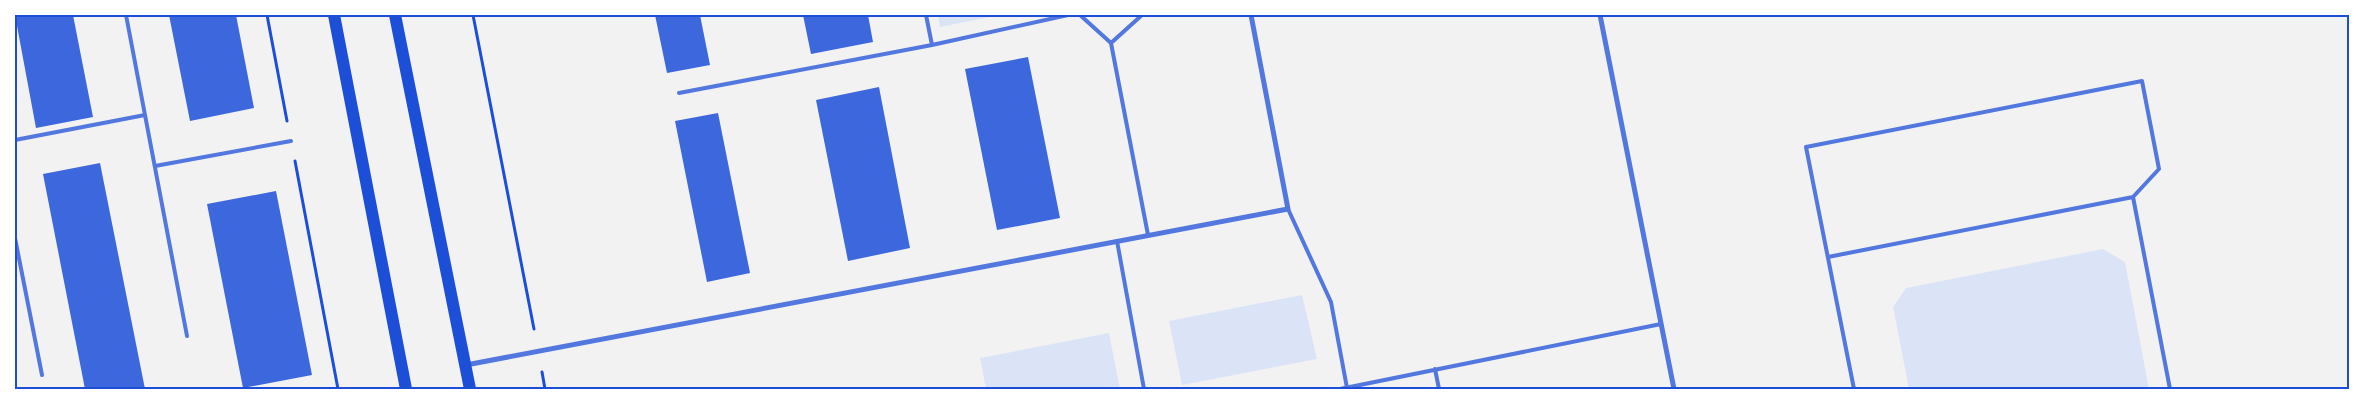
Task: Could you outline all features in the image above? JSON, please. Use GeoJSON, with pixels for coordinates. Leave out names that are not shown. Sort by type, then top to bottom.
{"type":"FeatureCollection","features":[{"type":"Feature","properties":{"kind":"main road"},"geometry":{"type":"LineString","coordinates":[[334,15],[406,389]]}},
{"type":"Feature","properties":{"kind":"main road"},"geometry":{"type":"LineString","coordinates":[[395,15],[470,389]]}},
{"type":"Feature","properties":{"kind":"street"},"geometry":{"type":"LineString","coordinates":[[465,365],[1288,209],[1251,15]]}},
{"type":"Feature","properties":{"kind":"street"},"geometry":{"type":"LineString","coordinates":[[1600,15],[1674,389]]}},
{"type":"Feature","properties":{"kind":"lane"},"geometry":{"type":"LineString","coordinates":[[126,15],[187,336]]}},
{"type":"Feature","properties":{"kind":"lane"},"geometry":{"type":"LineString","coordinates":[[926,15],[932,45]]}},
{"type":"Feature","properties":{"kind":"lane"},"geometry":{"type":"LineString","coordinates":[[679,93],[932,45],[1068,15]]}},
{"type":"Feature","properties":{"kind":"lane"},"geometry":{"type":"LineString","coordinates":[[1080,15],[1111,43],[1148,235]]}},
{"type":"Feature","properties":{"kind":"lane"},"geometry":{"type":"LineString","coordinates":[[1111,43],[1142,15]]}},
{"type":"Feature","properties":{"kind":"lane"},"geometry":{"type":"LineString","coordinates":[[1828,257],[2133,197],[2159,170],[2142,81],[1806,147],[1854,389]]}},
{"type":"Feature","properties":{"kind":"lane"},"geometry":{"type":"LineString","coordinates":[[15,140],[145,115]]}},
{"type":"Feature","properties":{"kind":"lane"},"geometry":{"type":"LineString","coordinates":[[155,166],[291,141]]}},
{"type":"Feature","properties":{"kind":"lane"},"geometry":{"type":"LineString","coordinates":[[2133,197],[2170,389]]}},
{"type":"Feature","properties":{"kind":"lane"},"geometry":{"type":"LineString","coordinates":[[1288,209],[1331,302],[1347,388]]}},
{"type":"Feature","properties":{"kind":"lane"},"geometry":{"type":"LineString","coordinates":[[15,238],[42,375]]}},
{"type":"Feature","properties":{"kind":"lane"},"geometry":{"type":"LineString","coordinates":[[1117,240],[1144,389]]}},
{"type":"Feature","properties":{"kind":"lane"},"geometry":{"type":"LineString","coordinates":[[1340,389],[1661,324]]}},
{"type":"Feature","properties":{"kind":"lane"},"geometry":{"type":"LineString","coordinates":[[1435,369],[1439,389]]}},
{"type":"Feature","properties":{"kind":"path"},"geometry":{"type":"LineString","coordinates":[[267,15],[338,389]]}},
{"type":"Feature","properties":{"kind":"path"},"geometry":{"type":"LineString","coordinates":[[473,15],[545,389]]}},
{"type":"Feature","properties":{"kind":"shaded area"},"geometry":{"type":"Polygon","coordinates":[[[938,15],[1000,15],[940,27],[938,15]]]}},
{"type":"Feature","properties":{"kind":"shaded area"},"geometry":{"type":"Polygon","coordinates":[[[2103,249],[2125,262],[2149,389],[1909,389],[1893,307],[1906,288],[2103,249]]]}},
{"type":"Feature","properties":{"kind":"shaded area"},"geometry":{"type":"Polygon","coordinates":[[[1302,295],[1317,359],[1182,385],[1169,321],[1302,295]]]}},
{"type":"Feature","properties":{"kind":"shaded area"},"geometry":{"type":"Polygon","coordinates":[[[1109,333],[1120,389],[986,389],[980,358],[1109,333]]]}},
{"type":"Feature","properties":{"kind":"building"},"geometry":{"type":"Polygon","coordinates":[[[15,15],[73,15],[93,117],[36,128],[15,15]]]}},
{"type":"Feature","properties":{"kind":"building"},"geometry":{"type":"Polygon","coordinates":[[[169,15],[236,15],[254,108],[190,121],[169,15]]]}},
{"type":"Feature","properties":{"kind":"building"},"geometry":{"type":"Polygon","coordinates":[[[655,15],[700,15],[710,65],[667,73],[655,15]]]}},
{"type":"Feature","properties":{"kind":"building"},"geometry":{"type":"Polygon","coordinates":[[[803,15],[868,15],[873,42],[811,54],[803,15]]]}},
{"type":"Feature","properties":{"kind":"building"},"geometry":{"type":"Polygon","coordinates":[[[1028,57],[1060,218],[997,230],[965,69],[1028,57]]]}},
{"type":"Feature","properties":{"kind":"building"},"geometry":{"type":"Polygon","coordinates":[[[879,87],[910,248],[848,261],[816,100],[879,87]]]}},
{"type":"Feature","properties":{"kind":"building"},"geometry":{"type":"Polygon","coordinates":[[[718,113],[750,273],[707,282],[675,121],[718,113]]]}},
{"type":"Feature","properties":{"kind":"building"},"geometry":{"type":"Polygon","coordinates":[[[100,163],[145,389],[85,389],[43,174],[100,163]]]}},
{"type":"Feature","properties":{"kind":"building"},"geometry":{"type":"Polygon","coordinates":[[[276,191],[312,375],[243,388],[207,204],[276,191]]]}}]}
